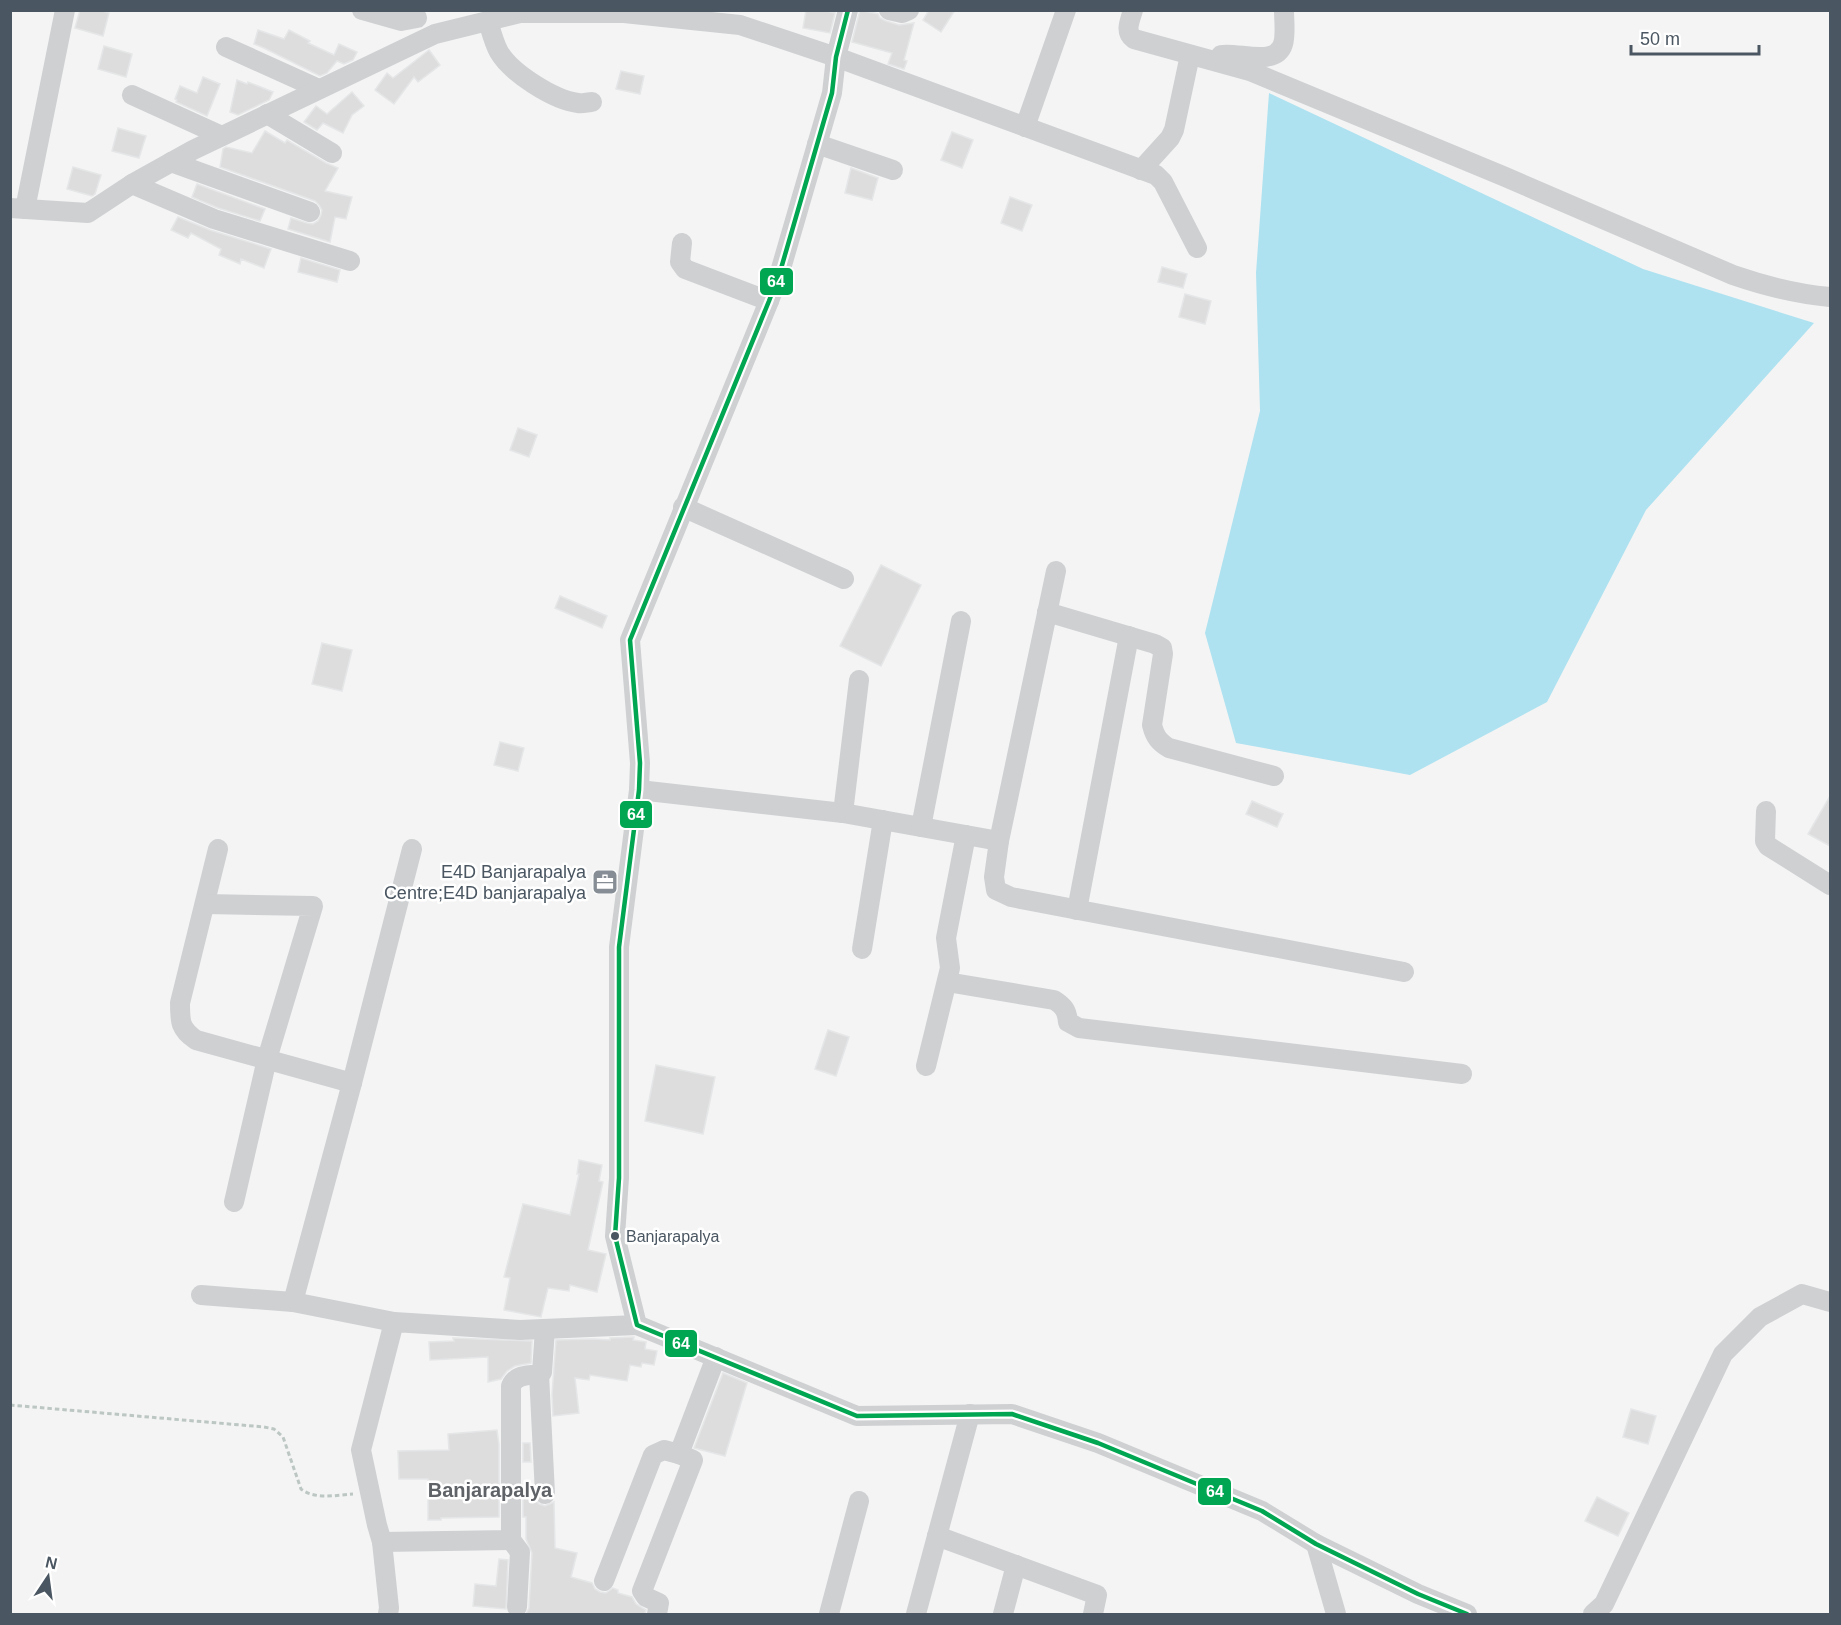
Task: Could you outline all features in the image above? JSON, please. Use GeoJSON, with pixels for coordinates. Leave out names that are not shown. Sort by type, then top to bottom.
{"type":"FeatureCollection","features":[{"type":"Feature","properties":{"kind":"street"},"geometry":{"type":"LineString","coordinates":[[64,10],[18,208],[88,213],[132,184],[222,136],[426,38],[477,18],[520,13],[644,13],[740,25],[836,57],[1156,175],[1163,182],[1197,248]]}},
{"type":"Feature","properties":{"kind":"street"},"geometry":{"type":"LineString","coordinates":[[362,10],[401,21],[416,14],[426,38]]}},
{"type":"Feature","properties":{"kind":"street"},"geometry":{"type":"LineString","coordinates":[[637,1325],[615,1236],[619,1178],[620,948],[639,790],[640,763],[630,640],[780,272],[831,93],[836,57],[848,10]]}},
{"type":"Feature","properties":{"kind":"street"},"geometry":{"type":"LineString","coordinates":[[889,10],[902,13],[909,10]]}},
{"type":"Feature","properties":{"kind":"street"},"geometry":{"type":"LineString","coordinates":[[1025,127],[1066,10]]}},
{"type":"Feature","properties":{"kind":"street"},"geometry":{"type":"LineString","coordinates":[[1133,10],[1128,30],[1131,37],[1268,78],[1733,275],[1807,295],[1830,297]]}},
{"type":"Feature","properties":{"kind":"street"},"geometry":{"type":"LineString","coordinates":[[1199,57],[1226,54],[1270,57],[1277,54],[1284,42],[1284,10]]}},
{"type":"Feature","properties":{"kind":"street"},"geometry":{"type":"LineString","coordinates":[[477,18],[499,52],[515,70],[535,85],[550,94],[578,103],[592,102]]}},
{"type":"Feature","properties":{"kind":"street"},"geometry":{"type":"LineString","coordinates":[[226,47],[318,89]]}},
{"type":"Feature","properties":{"kind":"street"},"geometry":{"type":"LineString","coordinates":[[1141,170],[1170,138],[1199,57]]}},
{"type":"Feature","properties":{"kind":"street"},"geometry":{"type":"LineString","coordinates":[[132,95],[222,136]]}},
{"type":"Feature","properties":{"kind":"street"},"geometry":{"type":"LineString","coordinates":[[267,114],[332,153]]}},
{"type":"Feature","properties":{"kind":"street"},"geometry":{"type":"LineString","coordinates":[[817,144],[893,170]]}},
{"type":"Feature","properties":{"kind":"street"},"geometry":{"type":"LineString","coordinates":[[171,162],[310,212]]}},
{"type":"Feature","properties":{"kind":"street"},"geometry":{"type":"LineString","coordinates":[[132,184],[214,219],[351,261]]}},
{"type":"Feature","properties":{"kind":"street"},"geometry":{"type":"LineString","coordinates":[[682,243],[680,262],[685,269],[769,301]]}},
{"type":"Feature","properties":{"kind":"street"},"geometry":{"type":"LineString","coordinates":[[683,507],[844,579]]}},
{"type":"Feature","properties":{"kind":"street"},"geometry":{"type":"LineString","coordinates":[[1056,571],[999,841],[994,877],[996,890],[1011,897],[1404,972]]}},
{"type":"Feature","properties":{"kind":"street"},"geometry":{"type":"LineString","coordinates":[[1047,612],[1159,645],[1162,648],[1152,725],[1155,736],[1161,743],[1170,748],[1274,776]]}},
{"type":"Feature","properties":{"kind":"street"},"geometry":{"type":"LineString","coordinates":[[921,827],[961,621]]}},
{"type":"Feature","properties":{"kind":"street"},"geometry":{"type":"LineString","coordinates":[[1077,910],[1129,636]]}},
{"type":"Feature","properties":{"kind":"street"},"geometry":{"type":"LineString","coordinates":[[843,813],[859,680]]}},
{"type":"Feature","properties":{"kind":"street"},"geometry":{"type":"LineString","coordinates":[[639,790],[843,813],[999,841]]}},
{"type":"Feature","properties":{"kind":"street"},"geometry":{"type":"LineString","coordinates":[[1766,811],[1765,841],[1768,846],[1830,885]]}},
{"type":"Feature","properties":{"kind":"street"},"geometry":{"type":"LineString","coordinates":[[862,949],[883,820]]}},
{"type":"Feature","properties":{"kind":"street"},"geometry":{"type":"LineString","coordinates":[[926,1066],[951,963],[946,938],[966,836]]}},
{"type":"Feature","properties":{"kind":"street"},"geometry":{"type":"LineString","coordinates":[[218,849],[180,1003],[180,1019],[185,1032],[196,1040],[352,1083]]}},
{"type":"Feature","properties":{"kind":"street"},"geometry":{"type":"LineString","coordinates":[[293,1302],[412,849]]}},
{"type":"Feature","properties":{"kind":"street"},"geometry":{"type":"LineString","coordinates":[[205,904],[313,906],[267,1059],[234,1202]]}},
{"type":"Feature","properties":{"kind":"street"},"geometry":{"type":"LineString","coordinates":[[947,982],[1054,1000],[1067,1011],[1068,1022],[1079,1028],[1462,1074]]}},
{"type":"Feature","properties":{"kind":"street"},"geometry":{"type":"LineString","coordinates":[[1593,1614],[1604,1604],[1723,1354],[1760,1317],[1802,1294],[1830,1302]]}},
{"type":"Feature","properties":{"kind":"street"},"geometry":{"type":"LineString","coordinates":[[201,1295],[293,1302],[394,1322],[520,1330],[637,1325],[857,1416],[1012,1414],[1098,1443],[1262,1512],[1316,1544],[1418,1594],[1467,1614]]}},
{"type":"Feature","properties":{"kind":"street"},"geometry":{"type":"LineString","coordinates":[[388,1614],[382,1542],[362,1450],[394,1322]]}},
{"type":"Feature","properties":{"kind":"street"},"geometry":{"type":"LineString","coordinates":[[517,1607],[520,1552],[511,1540],[511,1386],[517,1377],[539,1374],[543,1370],[544,1329]]}},
{"type":"Feature","properties":{"kind":"street"},"geometry":{"type":"LineString","coordinates":[[679,1454],[716,1357]]}},
{"type":"Feature","properties":{"kind":"street"},"geometry":{"type":"LineString","coordinates":[[539,1374],[545,1494]]}},
{"type":"Feature","properties":{"kind":"street"},"geometry":{"type":"LineString","coordinates":[[916,1614],[970,1414]]}},
{"type":"Feature","properties":{"kind":"street"},"geometry":{"type":"LineString","coordinates":[[604,1581],[653,1455],[664,1450],[693,1460],[642,1591],[646,1597],[659,1603],[657,1614]]}},
{"type":"Feature","properties":{"kind":"street"},"geometry":{"type":"LineString","coordinates":[[828,1614],[859,1501]]}},
{"type":"Feature","properties":{"kind":"street"},"geometry":{"type":"LineString","coordinates":[[937,1536],[1097,1595],[1093,1614]]}},
{"type":"Feature","properties":{"kind":"street"},"geometry":{"type":"LineString","coordinates":[[382,1542],[511,1540]]}},
{"type":"Feature","properties":{"kind":"street"},"geometry":{"type":"LineString","coordinates":[[1316,1544],[1336,1614]]}},
{"type":"Feature","properties":{"kind":"street"},"geometry":{"type":"LineString","coordinates":[[1004,1614],[1016,1565]]}},
{"type":"Feature","properties":{"kind":"path"},"geometry":{"type":"LineString","coordinates":[[10,1405],[264,1426],[283,1437],[301,1489],[307,1494],[320,1496],[370,1494]]}},
{"type":"Feature","properties":{"kind":"water"},"geometry":{"type":"Polygon","coordinates":[[[1269,93],[1643,269],[1814,323],[1646,510],[1547,702],[1410,775],[1236,743],[1205,633],[1260,411],[1256,273],[1269,93]]]}},
{"type":"Feature","properties":{"kind":"building"},"geometry":{"type":"Polygon","coordinates":[[[80,10],[100,10],[109,13],[103,36],[75,28],[80,10]]]}},
{"type":"Feature","properties":{"kind":"building"},"geometry":{"type":"Polygon","coordinates":[[[806,10],[835,13],[830,33],[803,28],[806,10]]]}},
{"type":"Feature","properties":{"kind":"building"},"geometry":{"type":"Polygon","coordinates":[[[860,10],[878,14],[880,18],[899,25],[914,23],[904,60],[907,61],[904,69],[888,64],[892,53],[852,42],[860,10]]]}},
{"type":"Feature","properties":{"kind":"building"},"geometry":{"type":"Polygon","coordinates":[[[929,10],[955,10],[941,32],[923,20],[929,10]]]}},
{"type":"Feature","properties":{"kind":"building"},"geometry":{"type":"Polygon","coordinates":[[[258,30],[284,39],[289,30],[310,41],[308,43],[334,55],[339,44],[357,52],[353,60],[344,64],[337,61],[327,73],[320,76],[254,44],[258,30]]]}},
{"type":"Feature","properties":{"kind":"building"},"geometry":{"type":"Polygon","coordinates":[[[104,46],[132,54],[126,77],[98,69],[104,46]]]}},
{"type":"Feature","properties":{"kind":"building"},"geometry":{"type":"Polygon","coordinates":[[[429,50],[440,65],[418,82],[414,77],[394,104],[375,90],[387,73],[393,78],[429,50]]]}},
{"type":"Feature","properties":{"kind":"building"},"geometry":{"type":"Polygon","coordinates":[[[621,71],[644,76],[640,94],[616,89],[621,71]]]}},
{"type":"Feature","properties":{"kind":"building"},"geometry":{"type":"Polygon","coordinates":[[[203,77],[220,84],[207,116],[176,102],[175,99],[180,86],[197,93],[203,77]]]}},
{"type":"Feature","properties":{"kind":"building"},"geometry":{"type":"Polygon","coordinates":[[[237,80],[273,92],[269,100],[238,115],[230,112],[237,80]]]}},
{"type":"Feature","properties":{"kind":"building"},"geometry":{"type":"Polygon","coordinates":[[[352,92],[364,106],[352,115],[343,133],[323,123],[317,130],[304,122],[316,106],[327,114],[352,92]]]}},
{"type":"Feature","properties":{"kind":"building"},"geometry":{"type":"Polygon","coordinates":[[[118,128],[146,136],[139,158],[112,151],[118,128]]]}},
{"type":"Feature","properties":{"kind":"building"},"geometry":{"type":"Polygon","coordinates":[[[265,131],[285,143],[287,140],[338,168],[325,191],[352,197],[346,219],[335,217],[330,242],[288,229],[291,218],[313,224],[318,221],[322,210],[315,201],[220,167],[223,149],[226,147],[252,153],[265,131]]]}},
{"type":"Feature","properties":{"kind":"building"},"geometry":{"type":"Polygon","coordinates":[[[952,132],[973,140],[962,168],[941,160],[952,132]]]}},
{"type":"Feature","properties":{"kind":"building"},"geometry":{"type":"Polygon","coordinates":[[[73,167],[101,175],[95,194],[92,196],[67,189],[73,167]]]}},
{"type":"Feature","properties":{"kind":"building"},"geometry":{"type":"Polygon","coordinates":[[[851,168],[878,178],[872,200],[845,193],[851,168]]]}},
{"type":"Feature","properties":{"kind":"building"},"geometry":{"type":"Polygon","coordinates":[[[197,184],[265,209],[260,221],[192,197],[197,184]]]}},
{"type":"Feature","properties":{"kind":"building"},"geometry":{"type":"Polygon","coordinates":[[[1010,197],[1032,205],[1022,231],[1001,223],[1010,197]]]}},
{"type":"Feature","properties":{"kind":"building"},"geometry":{"type":"Polygon","coordinates":[[[178,217],[210,230],[271,249],[264,268],[241,259],[240,264],[219,255],[221,249],[191,233],[188,238],[171,230],[178,217]]]}},
{"type":"Feature","properties":{"kind":"building"},"geometry":{"type":"Polygon","coordinates":[[[301,258],[340,270],[337,282],[298,272],[301,258]]]}},
{"type":"Feature","properties":{"kind":"building"},"geometry":{"type":"Polygon","coordinates":[[[1162,267],[1187,274],[1183,288],[1158,282],[1162,267]]]}},
{"type":"Feature","properties":{"kind":"building"},"geometry":{"type":"Polygon","coordinates":[[[1185,294],[1211,301],[1205,324],[1179,317],[1185,294]]]}},
{"type":"Feature","properties":{"kind":"building"},"geometry":{"type":"Polygon","coordinates":[[[518,428],[537,435],[529,457],[510,450],[518,428]]]}},
{"type":"Feature","properties":{"kind":"building"},"geometry":{"type":"Polygon","coordinates":[[[881,565],[921,585],[881,666],[840,646],[881,565]]]}},
{"type":"Feature","properties":{"kind":"building"},"geometry":{"type":"Polygon","coordinates":[[[560,596],[607,616],[602,628],[555,608],[560,596]]]}},
{"type":"Feature","properties":{"kind":"building"},"geometry":{"type":"Polygon","coordinates":[[[322,643],[352,650],[342,691],[312,684],[322,643]]]}},
{"type":"Feature","properties":{"kind":"building"},"geometry":{"type":"Polygon","coordinates":[[[500,742],[524,748],[518,771],[494,765],[500,742]]]}},
{"type":"Feature","properties":{"kind":"building"},"geometry":{"type":"Polygon","coordinates":[[[1830,796],[1830,846],[1808,834],[1830,796]]]}},
{"type":"Feature","properties":{"kind":"building"},"geometry":{"type":"Polygon","coordinates":[[[1252,801],[1283,814],[1277,827],[1246,814],[1252,801]]]}},
{"type":"Feature","properties":{"kind":"building"},"geometry":{"type":"Polygon","coordinates":[[[828,1030],[849,1037],[836,1076],[815,1069],[828,1030]]]}},
{"type":"Feature","properties":{"kind":"building"},"geometry":{"type":"Polygon","coordinates":[[[656,1065],[715,1077],[703,1134],[645,1121],[656,1065]]]}},
{"type":"Feature","properties":{"kind":"building"},"geometry":{"type":"Polygon","coordinates":[[[579,1160],[602,1165],[599,1181],[603,1182],[588,1250],[606,1254],[597,1292],[570,1285],[569,1291],[548,1288],[541,1317],[504,1310],[510,1278],[504,1277],[523,1204],[570,1215],[579,1174],[577,1174],[579,1160]]]}},
{"type":"Feature","properties":{"kind":"building"},"geometry":{"type":"Polygon","coordinates":[[[634,1337],[633,1340],[646,1342],[645,1349],[657,1351],[654,1365],[642,1363],[641,1367],[630,1365],[627,1381],[590,1375],[589,1380],[575,1378],[579,1413],[553,1416],[552,1395],[556,1340],[610,1340],[610,1338],[634,1337]]]}},
{"type":"Feature","properties":{"kind":"building"},"geometry":{"type":"Polygon","coordinates":[[[453,1338],[532,1341],[531,1363],[515,1366],[501,1379],[488,1382],[488,1357],[430,1360],[429,1342],[454,1341],[453,1338]]]}},
{"type":"Feature","properties":{"kind":"building"},"geometry":{"type":"Polygon","coordinates":[[[723,1373],[747,1383],[725,1456],[694,1448],[723,1373]]]}},
{"type":"Feature","properties":{"kind":"building"},"geometry":{"type":"Polygon","coordinates":[[[1631,1409],[1656,1416],[1648,1444],[1623,1437],[1631,1409]]]}},
{"type":"Feature","properties":{"kind":"building"},"geometry":{"type":"Polygon","coordinates":[[[497,1430],[499,1517],[428,1520],[428,1479],[399,1479],[398,1451],[449,1450],[448,1434],[497,1430]]]}},
{"type":"Feature","properties":{"kind":"building"},"geometry":{"type":"Polygon","coordinates":[[[523,1443],[530,1443],[531,1462],[523,1462],[523,1443]]]}},
{"type":"Feature","properties":{"kind":"building"},"geometry":{"type":"Polygon","coordinates":[[[523,1497],[534,1497],[539,1504],[545,1506],[554,1502],[555,1548],[577,1553],[571,1577],[592,1583],[600,1592],[606,1593],[613,1588],[618,1590],[618,1593],[632,1597],[636,1604],[646,1610],[645,1614],[526,1614],[529,1608],[532,1553],[526,1539],[523,1497]]]}},
{"type":"Feature","properties":{"kind":"building"},"geometry":{"type":"Polygon","coordinates":[[[1597,1497],[1629,1513],[1618,1536],[1585,1521],[1597,1497]]]}},
{"type":"Feature","properties":{"kind":"building"},"geometry":{"type":"Polygon","coordinates":[[[499,1559],[508,1560],[506,1609],[473,1606],[475,1584],[496,1586],[499,1559]]]}},
{"type":"Feature","properties":{"kind":"transit line","name":"64"},"geometry":{"type":"LineString","coordinates":[[848,10],[836,57],[832,93],[780,272],[630,640],[640,763],[639,790],[619,947],[619,1178],[615,1236],[637,1325],[857,1416],[1012,1414],[1098,1443],[1262,1511],[1316,1544],[1418,1594],[1467,1614]]}},
{"type":"Feature","properties":{"kind":"place","name":"E4D Banjarapalya Centre;E4D banjarapalya"},"geometry":{"type":"Point","coordinates":[605,882]}},
{"type":"Feature","properties":{"kind":"place","name":"Banjarapalya"},"geometry":{"type":"Point","coordinates":[615,1236]}},
{"type":"Feature","properties":{"kind":"district","name":"Banjarapalya"},"geometry":{"type":"Point","coordinates":[490,1490]}}]}
